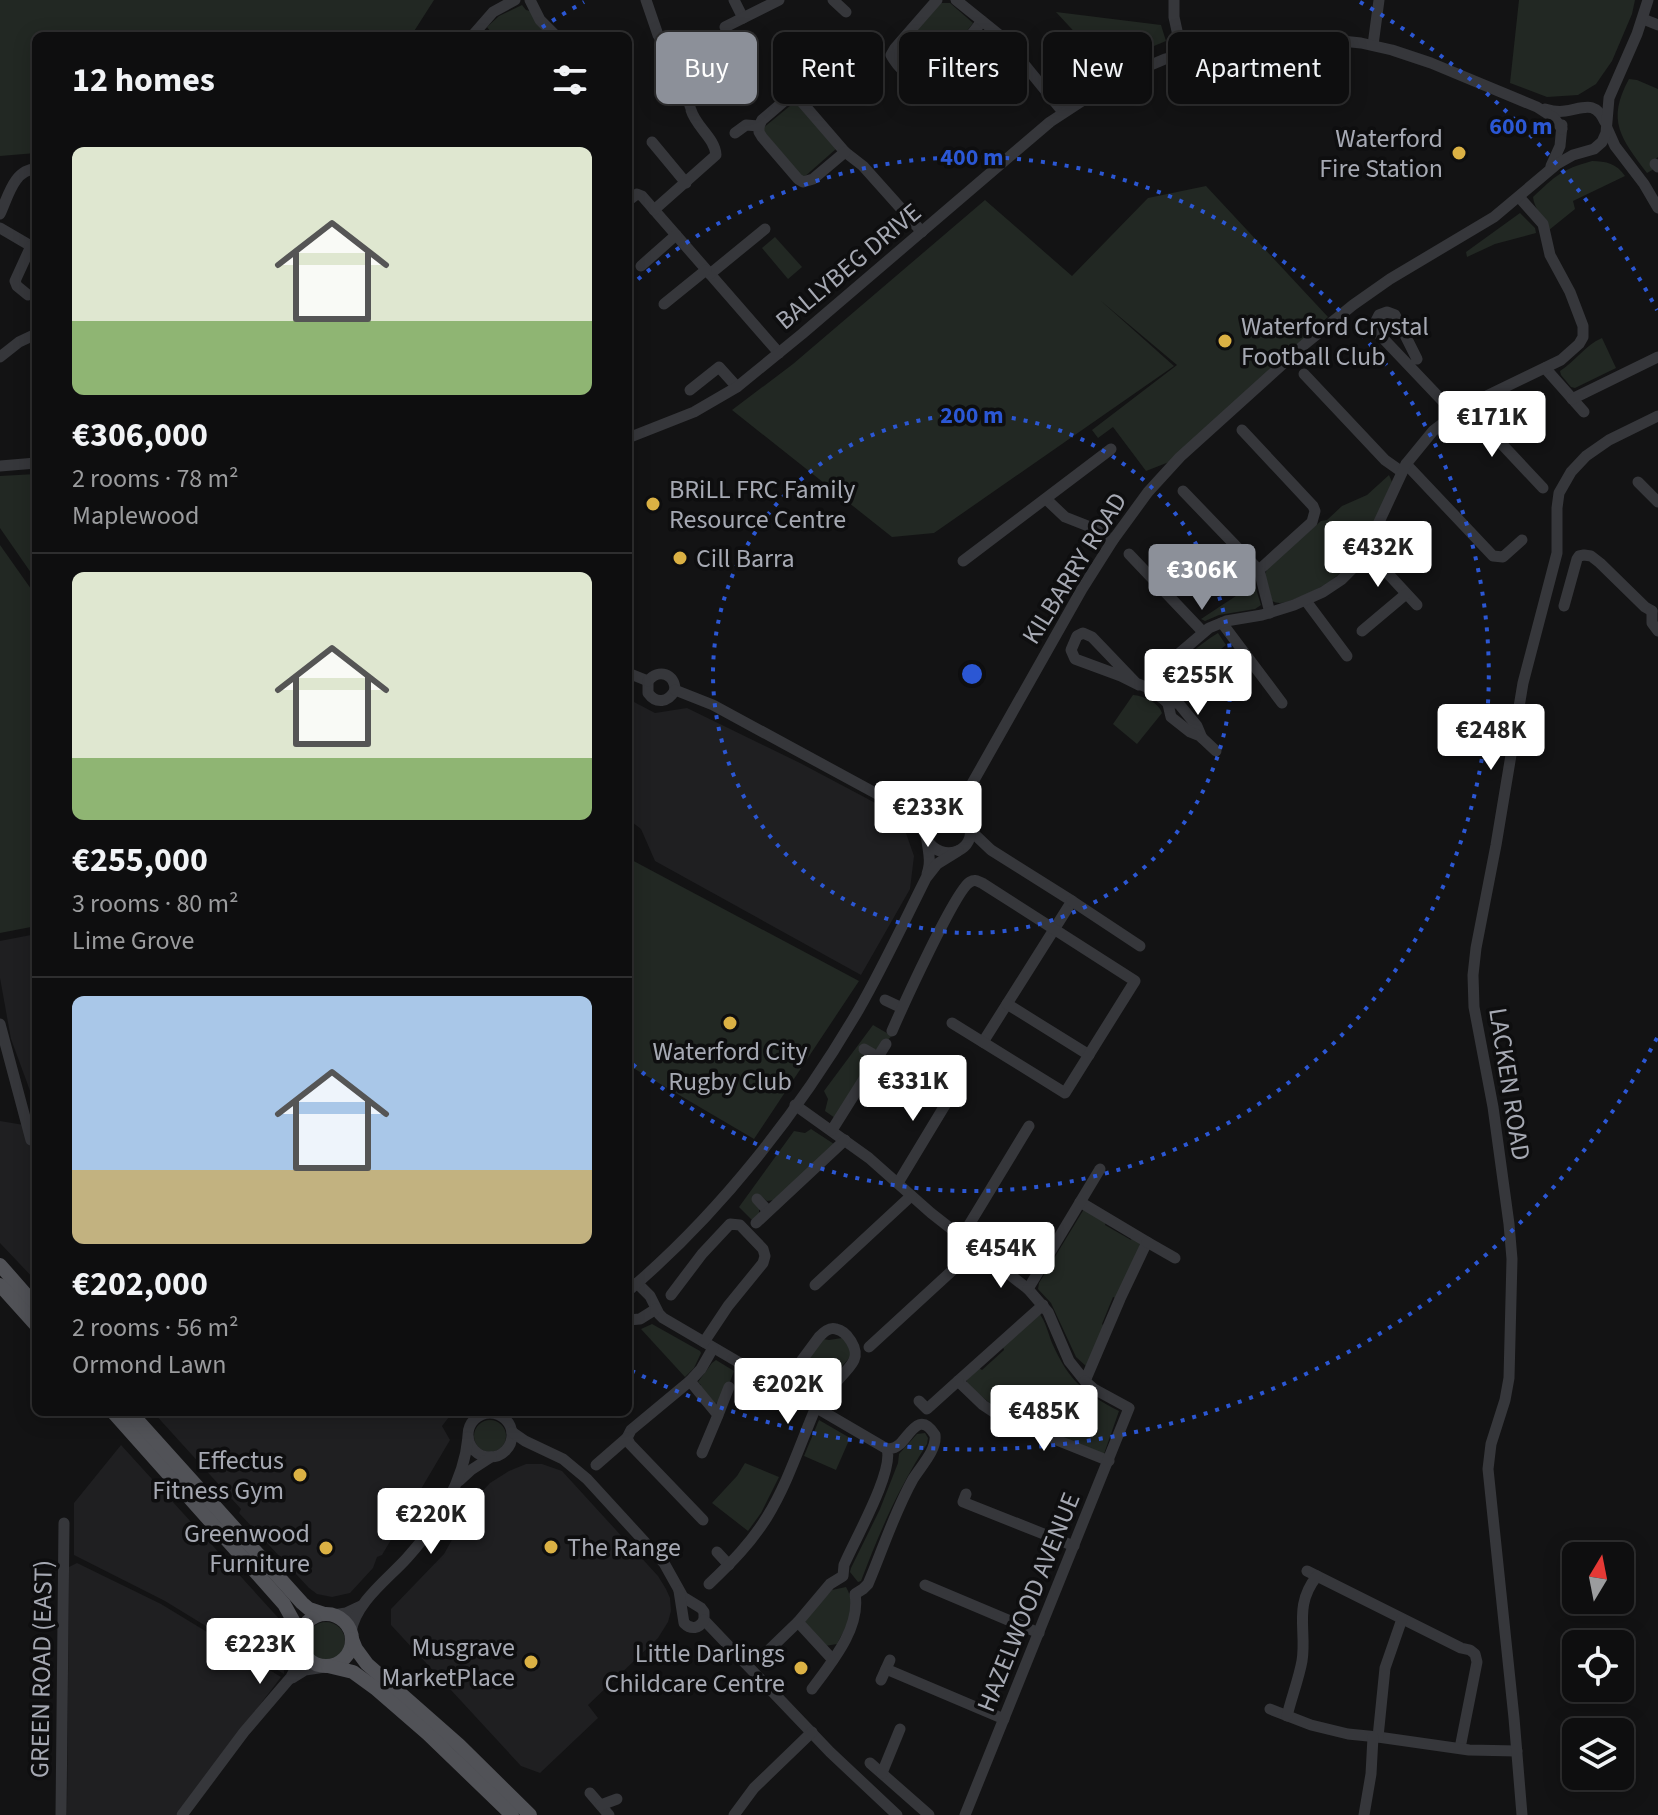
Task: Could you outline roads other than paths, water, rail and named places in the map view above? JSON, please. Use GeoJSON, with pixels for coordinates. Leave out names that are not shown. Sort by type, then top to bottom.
{"type":"FeatureCollection","features":[{"type":"Feature","properties":{"kind":"main road"},"geometry":{"type":"LineString","coordinates":[[0,1265],[32,1301]]}},
{"type":"Feature","properties":{"kind":"main road"},"geometry":{"type":"LineString","coordinates":[[0,1285],[32,1321]]}},
{"type":"Feature","properties":{"kind":"main road"},"geometry":{"type":"LineString","coordinates":[[117,1416],[284,1604],[295,1624],[305,1656],[311,1662],[353,1672],[375,1688],[512,1815]]}},
{"type":"Feature","properties":{"kind":"main road"},"geometry":{"type":"LineString","coordinates":[[134,1416],[302,1603],[309,1609],[344,1621],[356,1649],[367,1664],[459,1745],[530,1815]]}},
{"type":"Feature","properties":{"kind":"main road"},"geometry":{"type":"LineString","coordinates":[[300,1645],[305,1625],[311,1619],[329,1615]]}},
{"type":"Feature","properties":{"kind":"main road"},"geometry":{"type":"LineString","coordinates":[[326,1666],[339,1663],[346,1657],[351,1649],[352,1636]]}},
{"type":"Feature","properties":{"kind":"street"},"geometry":{"type":"LineString","coordinates":[[478,32],[493,12],[515,0]]}},
{"type":"Feature","properties":{"kind":"street"},"geometry":{"type":"LineString","coordinates":[[530,0],[540,20],[552,32]]}},
{"type":"Feature","properties":{"kind":"street"},"geometry":{"type":"LineString","coordinates":[[646,0],[658,35],[684,74],[695,120],[717,152],[713,159],[654,210]]}},
{"type":"Feature","properties":{"kind":"street"},"geometry":{"type":"LineString","coordinates":[[734,0],[743,18]]}},
{"type":"Feature","properties":{"kind":"street"},"geometry":{"type":"LineString","coordinates":[[725,27],[779,0]]}},
{"type":"Feature","properties":{"kind":"street"},"geometry":{"type":"LineString","coordinates":[[833,0],[846,12]]}},
{"type":"Feature","properties":{"kind":"street"},"geometry":{"type":"LineString","coordinates":[[937,0],[891,55],[922,85],[927,87],[933,84],[982,21]]}},
{"type":"Feature","properties":{"kind":"street"},"geometry":{"type":"LineString","coordinates":[[956,0],[1002,37],[1063,112]]}},
{"type":"Feature","properties":{"kind":"street"},"geometry":{"type":"LineString","coordinates":[[1174,0],[1177,32]]}},
{"type":"Feature","properties":{"kind":"street"},"geometry":{"type":"LineString","coordinates":[[1373,45],[1379,0]]}},
{"type":"Feature","properties":{"kind":"street"},"geometry":{"type":"LineString","coordinates":[[1589,150],[1604,138],[1609,98],[1648,0]]}},
{"type":"Feature","properties":{"kind":"street"},"geometry":{"type":"LineString","coordinates":[[1643,19],[1658,25]]}},
{"type":"Feature","properties":{"kind":"street","name":"BALLYBEG DRIVE"},"geometry":{"type":"LineString","coordinates":[[1349,42],[1373,45],[1431,63],[1537,107]]}},
{"type":"Feature","properties":{"kind":"street","name":"BALLYBEG DRIVE"},"geometry":{"type":"LineString","coordinates":[[632,436],[694,412],[737,387],[1063,112],[1117,80],[1168,59]]}},
{"type":"Feature","properties":{"kind":"street"},"geometry":{"type":"LineString","coordinates":[[1562,131],[1566,116],[1600,97],[1614,84]]}},
{"type":"Feature","properties":{"kind":"street"},"geometry":{"type":"LineString","coordinates":[[845,152],[811,181],[803,182],[762,137],[759,126],[799,88],[845,152],[863,166],[922,232]]}},
{"type":"Feature","properties":{"kind":"street"},"geometry":{"type":"LineString","coordinates":[[1537,107],[1560,111],[1588,107],[1598,111],[1615,146],[1658,208]]}},
{"type":"Feature","properties":{"kind":"street"},"geometry":{"type":"LineString","coordinates":[[1537,107],[1554,118],[1569,145],[1614,154],[1629,164]]}},
{"type":"Feature","properties":{"kind":"street"},"geometry":{"type":"LineString","coordinates":[[735,133],[746,125],[759,126]]}},
{"type":"Feature","properties":{"kind":"street","name":"KILBARRY ROAD"},"geometry":{"type":"LineString","coordinates":[[1549,170],[1558,152],[1562,131]]}},
{"type":"Feature","properties":{"kind":"street"},"geometry":{"type":"LineString","coordinates":[[652,142],[686,183]]}},
{"type":"Feature","properties":{"kind":"street","name":"KILBARRY ROAD"},"geometry":{"type":"LineString","coordinates":[[939,811],[957,801],[972,783],[1059,628],[1113,540],[1148,492],[1180,457],[1328,324],[1371,292],[1469,233],[1565,159],[1589,150]]}},
{"type":"Feature","properties":{"kind":"street"},"geometry":{"type":"LineString","coordinates":[[0,214],[14,183],[20,175],[32,169]]}},
{"type":"Feature","properties":{"kind":"street"},"geometry":{"type":"LineString","coordinates":[[632,198],[641,195],[779,353]]}},
{"type":"Feature","properties":{"kind":"street"},"geometry":{"type":"LineString","coordinates":[[1216,751],[1202,738],[1179,704],[1155,693],[1152,687],[1155,679],[1168,663],[1203,632],[1222,623],[1270,613],[1306,601],[1341,580],[1366,550],[1404,468],[1426,438],[1466,406],[1567,357],[1583,337],[1583,326],[1570,292],[1550,255],[1543,224],[1519,197]]}},
{"type":"Feature","properties":{"kind":"street"},"geometry":{"type":"LineString","coordinates":[[0,228],[32,247]]}},
{"type":"Feature","properties":{"kind":"street"},"geometry":{"type":"LineString","coordinates":[[664,304],[765,229]]}},
{"type":"Feature","properties":{"kind":"street"},"geometry":{"type":"LineString","coordinates":[[641,266],[676,235]]}},
{"type":"Feature","properties":{"kind":"street"},"geometry":{"type":"LineString","coordinates":[[28,295],[15,281],[32,251]]}},
{"type":"Feature","properties":{"kind":"street"},"geometry":{"type":"LineString","coordinates":[[1417,359],[1395,315],[1387,312],[1379,315],[1375,325],[1377,332],[1454,413]]}},
{"type":"Feature","properties":{"kind":"street"},"geometry":{"type":"LineString","coordinates":[[0,357],[32,336]]}},
{"type":"Feature","properties":{"kind":"street"},"geometry":{"type":"LineString","coordinates":[[1572,399],[1658,357]]}},
{"type":"Feature","properties":{"kind":"street"},"geometry":{"type":"LineString","coordinates":[[690,390],[719,367],[737,387]]}},
{"type":"Feature","properties":{"kind":"street"},"geometry":{"type":"LineString","coordinates":[[1545,368],[1584,412]]}},
{"type":"Feature","properties":{"kind":"street"},"geometry":{"type":"LineString","coordinates":[[1304,374],[1385,460],[1404,468],[1491,554],[1502,557],[1515,555],[1522,540]]}},
{"type":"Feature","properties":{"kind":"street"},"geometry":{"type":"LineString","coordinates":[[1466,406],[1543,488]]}},
{"type":"Feature","properties":{"kind":"street","name":"LACKEN ROAD"},"geometry":{"type":"LineString","coordinates":[[1522,1815],[1488,1469],[1510,1367],[1512,1247],[1490,1084],[1474,1007],[1475,961],[1523,683],[1557,553],[1559,493],[1571,472],[1586,456],[1609,440],[1658,416]]}},
{"type":"Feature","properties":{"kind":"street"},"geometry":{"type":"LineString","coordinates":[[1242,430],[1315,511],[1312,522],[1259,570]]}},
{"type":"Feature","properties":{"kind":"street"},"geometry":{"type":"LineString","coordinates":[[963,561],[1111,449]]}},
{"type":"Feature","properties":{"kind":"street"},"geometry":{"type":"LineString","coordinates":[[0,466],[32,463]]}},
{"type":"Feature","properties":{"kind":"street"},"geometry":{"type":"LineString","coordinates":[[1638,482],[1658,502]]}},
{"type":"Feature","properties":{"kind":"street"},"geometry":{"type":"LineString","coordinates":[[1183,491],[1259,570],[1270,613]]}},
{"type":"Feature","properties":{"kind":"street"},"geometry":{"type":"LineString","coordinates":[[1046,499],[1068,519],[1093,528],[1113,540]]}},
{"type":"Feature","properties":{"kind":"street"},"geometry":{"type":"LineString","coordinates":[[1366,550],[1417,605]]}},
{"type":"Feature","properties":{"kind":"street"},"geometry":{"type":"LineString","coordinates":[[1129,554],[1203,632]]}},
{"type":"Feature","properties":{"kind":"street"},"geometry":{"type":"LineString","coordinates":[[1564,606],[1577,559],[1579,556],[1591,556],[1645,607],[1655,611],[1652,623],[1658,631]]}},
{"type":"Feature","properties":{"kind":"street"},"geometry":{"type":"LineString","coordinates":[[1362,631],[1406,594]]}},
{"type":"Feature","properties":{"kind":"street"},"geometry":{"type":"LineString","coordinates":[[1306,601],[1347,656]]}},
{"type":"Feature","properties":{"kind":"street"},"geometry":{"type":"LineString","coordinates":[[1222,623],[1282,703]]}},
{"type":"Feature","properties":{"kind":"street"},"geometry":{"type":"LineString","coordinates":[[1139,685],[1092,637],[1083,633],[1077,636],[1071,650],[1075,659],[1139,685],[1152,687]]}},
{"type":"Feature","properties":{"kind":"street"},"geometry":{"type":"LineString","coordinates":[[659,673],[668,675],[674,682],[675,690],[670,698],[657,701],[648,693],[648,681],[659,673]]}},
{"type":"Feature","properties":{"kind":"street"},"geometry":{"type":"LineString","coordinates":[[632,675],[648,681]]}},
{"type":"Feature","properties":{"kind":"street"},"geometry":{"type":"LineString","coordinates":[[675,690],[713,705],[901,807],[915,817],[931,846],[944,853],[961,849],[991,850]]}},
{"type":"Feature","properties":{"kind":"street","name":"KILBARRY ROAD"},"geometry":{"type":"LineString","coordinates":[[969,827],[967,804],[972,783]]}},
{"type":"Feature","properties":{"kind":"street"},"geometry":{"type":"LineString","coordinates":[[901,807],[915,811],[955,810],[961,813],[969,827],[991,850],[1140,946]]}},
{"type":"Feature","properties":{"kind":"street"},"geometry":{"type":"LineString","coordinates":[[926,878],[929,861],[927,822],[939,811]]}},
{"type":"Feature","properties":{"kind":"street"},"geometry":{"type":"LineString","coordinates":[[812,1689],[833,1660],[854,1619],[855,1594],[843,1576],[844,1565],[884,1475],[889,1458],[887,1449],[663,1318],[650,1296],[633,1287],[723,1196],[795,1105],[861,1005],[926,878],[937,864],[967,842],[969,827]]}},
{"type":"Feature","properties":{"kind":"street"},"geometry":{"type":"LineString","coordinates":[[892,1031],[945,920],[967,884],[974,881],[982,883],[1135,981],[1065,1093],[952,1023]]}},
{"type":"Feature","properties":{"kind":"street"},"geometry":{"type":"LineString","coordinates":[[983,1042],[1072,901]]}},
{"type":"Feature","properties":{"kind":"street"},"geometry":{"type":"LineString","coordinates":[[885,1000],[902,1008]]}},
{"type":"Feature","properties":{"kind":"street"},"geometry":{"type":"LineString","coordinates":[[1007,1004],[1089,1055]]}},
{"type":"Feature","properties":{"kind":"street"},"geometry":{"type":"LineString","coordinates":[[0,1024],[31,1140]]}},
{"type":"Feature","properties":{"kind":"street"},"geometry":{"type":"LineString","coordinates":[[832,1130],[886,1044]]}},
{"type":"Feature","properties":{"kind":"street"},"geometry":{"type":"LineString","coordinates":[[864,1049],[878,1057]]}},
{"type":"Feature","properties":{"kind":"street"},"geometry":{"type":"LineString","coordinates":[[898,1183],[959,1082]]}},
{"type":"Feature","properties":{"kind":"street"},"geometry":{"type":"LineString","coordinates":[[795,1105],[845,1140],[961,1238],[1028,1289],[1048,1312],[1069,1361],[1085,1381],[1147,1242]]}},
{"type":"Feature","properties":{"kind":"street"},"geometry":{"type":"LineString","coordinates":[[961,1238],[1029,1126]]}},
{"type":"Feature","properties":{"kind":"street"},"geometry":{"type":"LineString","coordinates":[[756,1223],[845,1140]]}},
{"type":"Feature","properties":{"kind":"street"},"geometry":{"type":"LineString","coordinates":[[1028,1289],[1100,1169]]}},
{"type":"Feature","properties":{"kind":"street"},"geometry":{"type":"LineString","coordinates":[[815,1285],[911,1196]]}},
{"type":"Feature","properties":{"kind":"street"},"geometry":{"type":"LineString","coordinates":[[757,1199],[768,1211]]}},
{"type":"Feature","properties":{"kind":"street"},"geometry":{"type":"LineString","coordinates":[[1080,1202],[1175,1258]]}},
{"type":"Feature","properties":{"kind":"street"},"geometry":{"type":"LineString","coordinates":[[596,1465],[701,1369],[708,1345],[733,1299],[763,1263],[763,1249],[740,1225],[728,1225],[671,1295]]}},
{"type":"Feature","properties":{"kind":"street"},"geometry":{"type":"LineString","coordinates":[[869,1347],[975,1248]]}},
{"type":"Feature","properties":{"kind":"street"},"geometry":{"type":"LineString","coordinates":[[927,1409],[1043,1305]]}},
{"type":"Feature","properties":{"kind":"street"},"geometry":{"type":"LineString","coordinates":[[632,1320],[640,1319],[656,1309]]}},
{"type":"Feature","properties":{"kind":"street"},"geometry":{"type":"LineString","coordinates":[[782,1387],[819,1337],[833,1329],[845,1334],[856,1353],[853,1361],[835,1373],[829,1390]]}},
{"type":"Feature","properties":{"kind":"street"},"geometry":{"type":"LineString","coordinates":[[690,1381],[718,1415]]}},
{"type":"Feature","properties":{"kind":"street"},"geometry":{"type":"LineString","coordinates":[[958,1381],[983,1405],[1012,1422],[1109,1461]]}},
{"type":"Feature","properties":{"kind":"street","name":"HAZELWOOD AVENUE"},"geometry":{"type":"LineString","coordinates":[[965,1815],[1129,1408],[1085,1381]]}},
{"type":"Feature","properties":{"kind":"street"},"geometry":{"type":"LineString","coordinates":[[702,1453],[729,1387]]}},
{"type":"Feature","properties":{"kind":"street"},"geometry":{"type":"LineString","coordinates":[[709,1584],[754,1537],[767,1516],[816,1407]]}},
{"type":"Feature","properties":{"kind":"street"},"geometry":{"type":"LineString","coordinates":[[352,1636],[353,1621],[361,1606],[425,1537],[454,1488],[464,1465],[470,1425],[480,1416]]}},
{"type":"Feature","properties":{"kind":"street"},"geometry":{"type":"LineString","coordinates":[[500,1416],[525,1441],[569,1463],[587,1479],[666,1565],[683,1597],[703,1610],[704,1620],[897,1815]]}},
{"type":"Feature","properties":{"kind":"street"},"geometry":{"type":"LineString","coordinates":[[454,1488],[465,1475],[510,1444],[509,1416]]}},
{"type":"Feature","properties":{"kind":"street"},"geometry":{"type":"LineString","coordinates":[[855,1594],[868,1584],[898,1509],[934,1446],[936,1437],[929,1427],[916,1426],[897,1446],[887,1449]]}},
{"type":"Feature","properties":{"kind":"street"},"geometry":{"type":"LineString","coordinates":[[468,1437],[473,1449],[484,1457],[524,1448],[541,1448]]}},
{"type":"Feature","properties":{"kind":"street"},"geometry":{"type":"LineString","coordinates":[[627,1438],[703,1520]]}},
{"type":"Feature","properties":{"kind":"street"},"geometry":{"type":"LineString","coordinates":[[963,1502],[1074,1546]]}},
{"type":"Feature","properties":{"kind":"street","name":"GREEN ROAD (EAST)"},"geometry":{"type":"LineString","coordinates":[[61,1815],[64,1523]]}},
{"type":"Feature","properties":{"kind":"street"},"geometry":{"type":"LineString","coordinates":[[717,1552],[729,1565]]}},
{"type":"Feature","properties":{"kind":"street"},"geometry":{"type":"LineString","coordinates":[[1287,1716],[1302,1663],[1301,1615],[1312,1574],[1475,1654],[1477,1662],[1460,1748]]}},
{"type":"Feature","properties":{"kind":"street"},"geometry":{"type":"LineString","coordinates":[[770,1649],[830,1584],[843,1576]]}},
{"type":"Feature","properties":{"kind":"street"},"geometry":{"type":"LineString","coordinates":[[925,1585],[1039,1633]]}},
{"type":"Feature","properties":{"kind":"street"},"geometry":{"type":"LineString","coordinates":[[677,1587],[684,1623],[690,1627],[699,1626],[704,1620]]}},
{"type":"Feature","properties":{"kind":"street"},"geometry":{"type":"LineString","coordinates":[[682,1614],[687,1606],[697,1605]]}},
{"type":"Feature","properties":{"kind":"street"},"geometry":{"type":"LineString","coordinates":[[329,1615],[346,1613],[361,1606]]}},
{"type":"Feature","properties":{"kind":"street"},"geometry":{"type":"LineString","coordinates":[[1364,1815],[1385,1668],[1402,1619]]}},
{"type":"Feature","properties":{"kind":"street"},"geometry":{"type":"LineString","coordinates":[[798,1622],[833,1660]]}},
{"type":"Feature","properties":{"kind":"street"},"geometry":{"type":"LineString","coordinates":[[182,1815],[287,1681],[297,1666],[300,1645]]}},
{"type":"Feature","properties":{"kind":"street"},"geometry":{"type":"LineString","coordinates":[[287,1681],[305,1670],[326,1666]]}},
{"type":"Feature","properties":{"kind":"street"},"geometry":{"type":"LineString","coordinates":[[886,1669],[1004,1719]]}},
{"type":"Feature","properties":{"kind":"street"},"geometry":{"type":"LineString","coordinates":[[1270,1709],[1332,1731],[1460,1748],[1517,1751]]}},
{"type":"Feature","properties":{"kind":"street"},"geometry":{"type":"LineString","coordinates":[[882,1773],[900,1729]]}},
{"type":"Feature","properties":{"kind":"street"},"geometry":{"type":"LineString","coordinates":[[734,1815],[754,1788],[812,1732]]}},
{"type":"Feature","properties":{"kind":"street"},"geometry":{"type":"LineString","coordinates":[[870,1763],[929,1815]]}},
{"type":"Feature","properties":{"kind":"street"},"geometry":{"type":"LineString","coordinates":[[590,1793],[605,1810],[617,1799]]}},
{"type":"Feature","properties":{"kind":"place","name":"Waterford Fire Station"},"geometry":{"type":"Point","coordinates":[1459,153]}},
{"type":"Feature","properties":{"kind":"place","name":"Waterford Crystal Football Club"},"geometry":{"type":"Point","coordinates":[1225,341]}},
{"type":"Feature","properties":{"kind":"place","name":"BRiLL FRC Family Resource Centre"},"geometry":{"type":"Point","coordinates":[653,504]}},
{"type":"Feature","properties":{"kind":"place","name":"Cill Barra"},"geometry":{"type":"Point","coordinates":[680,558]}},
{"type":"Feature","properties":{"kind":"place","name":"Waterford City Rugby Club"},"geometry":{"type":"Point","coordinates":[730,1023]}},
{"type":"Feature","properties":{"kind":"place","name":"Effectus Fitness Gym"},"geometry":{"type":"Point","coordinates":[300,1475]}},
{"type":"Feature","properties":{"kind":"place","name":"The Range"},"geometry":{"type":"Point","coordinates":[551,1547]}},
{"type":"Feature","properties":{"kind":"place","name":"Greenwood Furniture"},"geometry":{"type":"Point","coordinates":[326,1548]}},
{"type":"Feature","properties":{"kind":"place","name":"Musgrave MarketPlace"},"geometry":{"type":"Point","coordinates":[531,1662]}},
{"type":"Feature","properties":{"kind":"place","name":"Little Darlings Childcare Centre"},"geometry":{"type":"Point","coordinates":[801,1668]}}]}
